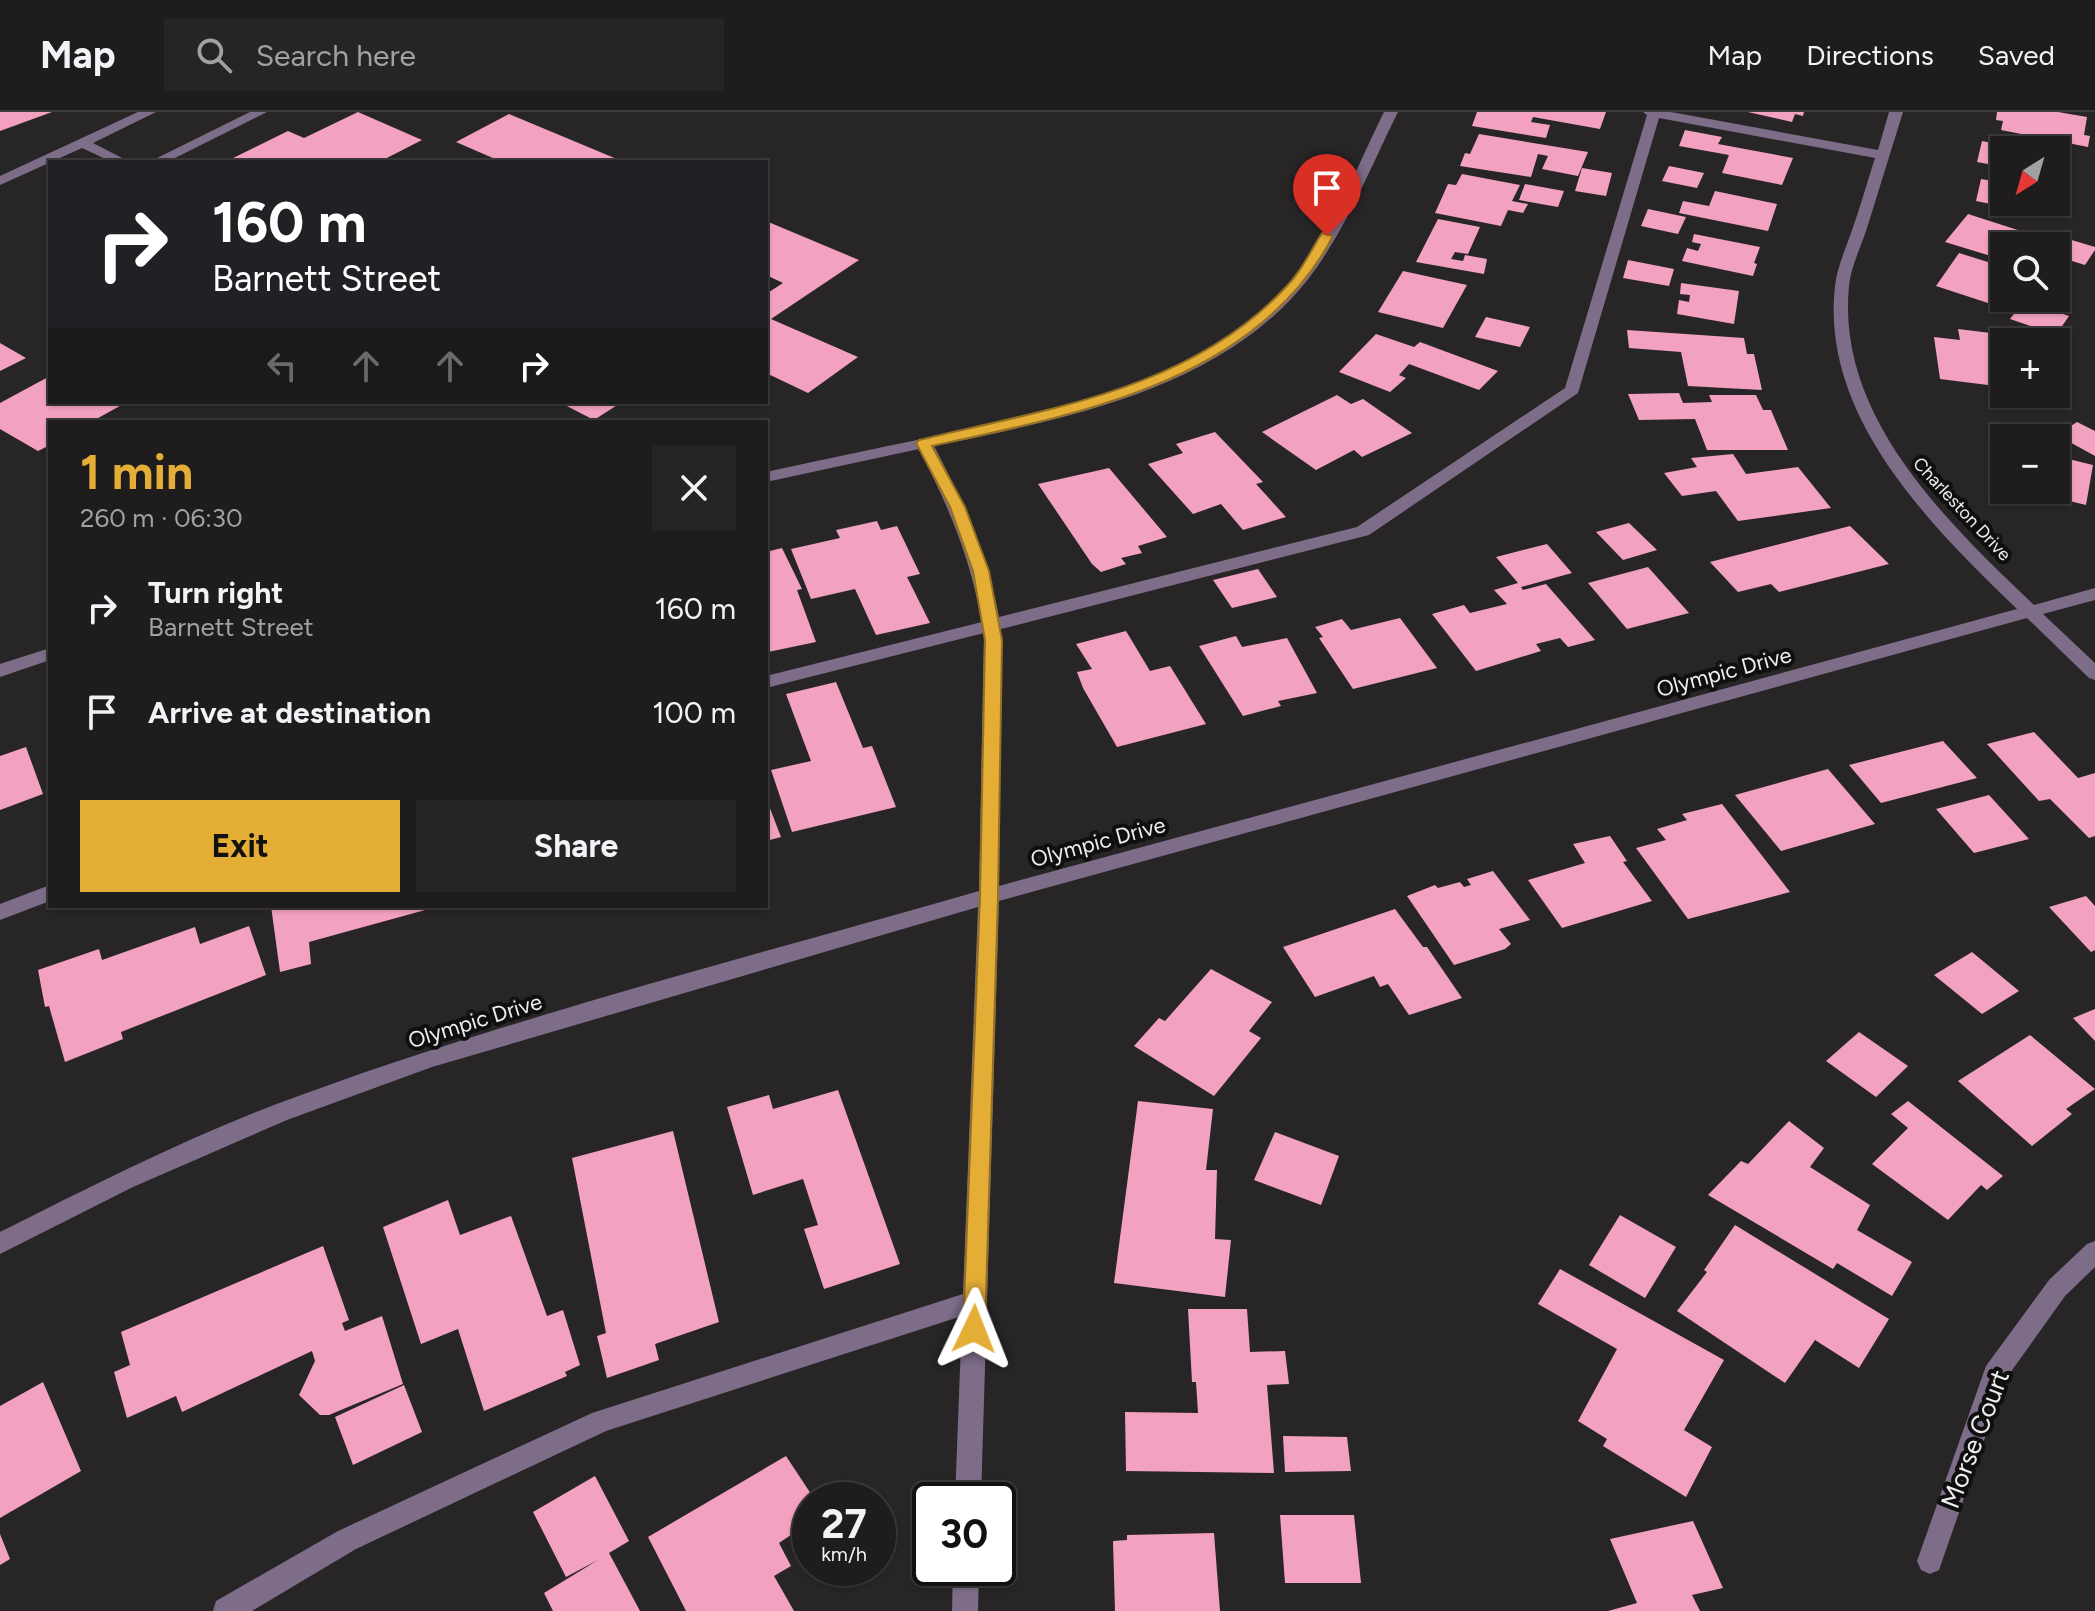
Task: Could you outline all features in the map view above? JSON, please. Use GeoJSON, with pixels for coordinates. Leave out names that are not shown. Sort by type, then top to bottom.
{"type":"FeatureCollection","features":[{"type":"Feature","properties":{"kind":"street"},"geometry":{"type":"LineString","coordinates":[[0,181],[149,112]]}},
{"type":"Feature","properties":{"kind":"street"},"geometry":{"type":"LineString","coordinates":[[160,160],[260,112]]}},
{"type":"Feature","properties":{"kind":"street"},"geometry":{"type":"LineString","coordinates":[[768,477],[1035,419],[1104,400],[1183,367],[1255,324],[1291,290],[1314,260],[1391,112]]}},
{"type":"Feature","properties":{"kind":"street"},"geometry":{"type":"LineString","coordinates":[[768,681],[1363,531],[1572,390],[1652,112],[1883,155]]}},
{"type":"Feature","properties":{"kind":"street","name":"Charleston Drive"},"geometry":{"type":"LineString","coordinates":[[1896,112],[1842,287],[1840,332],[1849,374],[1868,421],[1898,469],[1940,519],[2095,674]]}},
{"type":"Feature","properties":{"kind":"street"},"geometry":{"type":"LineString","coordinates":[[83,143],[119,160]]}},
{"type":"Feature","properties":{"kind":"street"},"geometry":{"type":"LineString","coordinates":[[924,443],[957,507],[981,571],[994,640],[989,896],[969,1482]]}},
{"type":"Feature","properties":{"kind":"street","name":"Olympic Drive"},"geometry":{"type":"LineString","coordinates":[[0,1244],[125,1180],[251,1125],[429,1059],[989,896],[2095,594]]}},
{"type":"Feature","properties":{"kind":"street"},"geometry":{"type":"LineString","coordinates":[[0,671],[48,655]]}},
{"type":"Feature","properties":{"kind":"street"},"geometry":{"type":"LineString","coordinates":[[0,912],[48,894]]}},
{"type":"Feature","properties":{"kind":"street","name":"Morse Court"},"geometry":{"type":"LineString","coordinates":[[1930,1561],[1995,1374],[2057,1288],[2095,1251]]}},
{"type":"Feature","properties":{"kind":"street"},"geometry":{"type":"LineString","coordinates":[[226,1611],[347,1540],[601,1421],[975,1301]]}},
{"type":"Feature","properties":{"kind":"street"},"geometry":{"type":"LineString","coordinates":[[965,1611],[966,1586]]}},
{"type":"Feature","properties":{"kind":"building"},"geometry":{"type":"Polygon","coordinates":[[[0,112],[52,112],[0,131],[0,112]]]}},
{"type":"Feature","properties":{"kind":"building"},"geometry":{"type":"Polygon","coordinates":[[[358,112],[422,140],[383,160],[229,160],[288,131],[304,138],[358,112]]]}},
{"type":"Feature","properties":{"kind":"building"},"geometry":{"type":"Polygon","coordinates":[[[1477,112],[1606,112],[1600,129],[1533,117],[1531,122],[1550,125],[1546,138],[1472,126],[1477,112]]]}},
{"type":"Feature","properties":{"kind":"building"},"geometry":{"type":"Polygon","coordinates":[[[1748,112],[1804,112],[1803,116],[1795,114],[1792,122],[1748,112]]]}},
{"type":"Feature","properties":{"kind":"building"},"geometry":{"type":"Polygon","coordinates":[[[1997,112],[2058,112],[2087,117],[2084,135],[2090,136],[2088,147],[2070,143],[2070,136],[2032,136],[2001,130],[2003,121],[1996,120],[1997,112]]]}},
{"type":"Feature","properties":{"kind":"building"},"geometry":{"type":"Polygon","coordinates":[[[509,114],[619,160],[497,160],[456,142],[509,114]]]}},
{"type":"Feature","properties":{"kind":"building"},"geometry":{"type":"Polygon","coordinates":[[[1685,130],[1722,137],[1718,144],[1793,158],[1782,185],[1722,173],[1729,155],[1679,146],[1685,130]]]}},
{"type":"Feature","properties":{"kind":"building"},"geometry":{"type":"Polygon","coordinates":[[[1479,134],[1588,152],[1578,176],[1542,169],[1548,156],[1538,154],[1531,177],[1460,166],[1465,153],[1470,154],[1479,134]]]}},
{"type":"Feature","properties":{"kind":"building"},"geometry":{"type":"Polygon","coordinates":[[[1982,141],[1990,143],[1990,164],[1977,162],[1982,141]]]}},
{"type":"Feature","properties":{"kind":"building"},"geometry":{"type":"Polygon","coordinates":[[[1669,166],[1704,173],[1697,188],[1662,181],[1669,166]]]}},
{"type":"Feature","properties":{"kind":"building"},"geometry":{"type":"Polygon","coordinates":[[[1582,168],[1612,173],[1606,196],[1575,191],[1582,168]]]}},
{"type":"Feature","properties":{"kind":"building"},"geometry":{"type":"Polygon","coordinates":[[[1462,174],[1520,185],[1512,201],[1528,204],[1523,213],[1508,210],[1501,226],[1435,213],[1448,184],[1456,185],[1462,174]]]}},
{"type":"Feature","properties":{"kind":"building"},"geometry":{"type":"Polygon","coordinates":[[[1981,179],[1990,181],[1990,204],[1976,201],[1981,179]]]}},
{"type":"Feature","properties":{"kind":"building"},"geometry":{"type":"Polygon","coordinates":[[[1525,184],[1564,191],[1558,207],[1519,200],[1525,184]]]}},
{"type":"Feature","properties":{"kind":"building"},"geometry":{"type":"Polygon","coordinates":[[[1715,191],[1777,204],[1768,231],[1679,213],[1683,201],[1709,206],[1715,191]]]}},
{"type":"Feature","properties":{"kind":"building"},"geometry":{"type":"Polygon","coordinates":[[[1648,209],[1686,217],[1678,234],[1641,226],[1648,209]]]}},
{"type":"Feature","properties":{"kind":"building"},"geometry":{"type":"Polygon","coordinates":[[[1968,214],[2024,232],[1990,232],[1990,256],[1945,242],[1968,214]]]}},
{"type":"Feature","properties":{"kind":"building"},"geometry":{"type":"Polygon","coordinates":[[[1438,219],[1480,227],[1468,254],[1455,252],[1451,259],[1463,261],[1465,255],[1487,259],[1484,274],[1416,262],[1438,219]]]}},
{"type":"Feature","properties":{"kind":"building"},"geometry":{"type":"Polygon","coordinates":[[[768,222],[859,260],[771,319],[858,357],[808,393],[768,374],[768,293],[783,283],[768,276],[768,222]]]}},
{"type":"Feature","properties":{"kind":"building"},"geometry":{"type":"Polygon","coordinates":[[[1694,234],[1760,247],[1753,276],[1682,261],[1687,248],[1698,251],[1701,244],[1692,242],[1694,234]]]}},
{"type":"Feature","properties":{"kind":"building"},"geometry":{"type":"Polygon","coordinates":[[[2070,240],[2095,247],[2085,265],[2070,260],[2070,240]]]}},
{"type":"Feature","properties":{"kind":"building"},"geometry":{"type":"Polygon","coordinates":[[[1959,253],[1990,263],[1990,304],[1936,286],[1959,253]]]}},
{"type":"Feature","properties":{"kind":"building"},"geometry":{"type":"Polygon","coordinates":[[[1628,260],[1674,269],[1669,286],[1623,278],[1628,260]]]}},
{"type":"Feature","properties":{"kind":"building"},"geometry":{"type":"Polygon","coordinates":[[[1403,271],[1467,285],[1443,328],[1378,312],[1403,271]]]}},
{"type":"Feature","properties":{"kind":"building"},"geometry":{"type":"Polygon","coordinates":[[[1681,283],[1739,291],[1734,324],[1677,314],[1679,300],[1689,302],[1690,295],[1680,294],[1681,283]]]}},
{"type":"Feature","properties":{"kind":"building"},"geometry":{"type":"Polygon","coordinates":[[[2015,312],[2057,312],[2069,316],[2061,328],[2036,328],[2010,319],[2015,312]]]}},
{"type":"Feature","properties":{"kind":"building"},"geometry":{"type":"Polygon","coordinates":[[[1486,317],[1530,327],[1520,347],[1475,337],[1486,317]]]}},
{"type":"Feature","properties":{"kind":"building"},"geometry":{"type":"Polygon","coordinates":[[[1958,329],[1990,333],[1990,385],[1940,379],[1934,337],[1960,340],[1958,329]]]}},
{"type":"Feature","properties":{"kind":"building"},"geometry":{"type":"Polygon","coordinates":[[[1627,330],[1744,338],[1747,354],[1754,354],[1762,390],[1688,386],[1681,352],[1629,348],[1627,330]]]}},
{"type":"Feature","properties":{"kind":"building"},"geometry":{"type":"Polygon","coordinates":[[[1376,334],[1414,347],[1420,342],[1498,371],[1479,390],[1409,364],[1399,375],[1406,378],[1390,392],[1339,372],[1376,334]]]}},
{"type":"Feature","properties":{"kind":"building"},"geometry":{"type":"Polygon","coordinates":[[[0,343],[26,358],[0,371],[0,343]]]}},
{"type":"Feature","properties":{"kind":"building"},"geometry":{"type":"Polygon","coordinates":[[[48,377],[48,404],[123,404],[95,420],[48,420],[48,446],[38,451],[0,429],[0,403],[48,377]]]}},
{"type":"Feature","properties":{"kind":"building"},"geometry":{"type":"Polygon","coordinates":[[[1679,393],[1683,403],[1712,402],[1709,395],[1756,395],[1763,410],[1771,410],[1788,450],[1707,450],[1695,419],[1639,420],[1628,394],[1679,393]]]}},
{"type":"Feature","properties":{"kind":"building"},"geometry":{"type":"Polygon","coordinates":[[[1337,395],[1351,404],[1363,399],[1412,433],[1362,457],[1354,450],[1316,470],[1262,432],[1337,395]]]}},
{"type":"Feature","properties":{"kind":"building"},"geometry":{"type":"Polygon","coordinates":[[[563,404],[619,404],[594,420],[563,404]]]}},
{"type":"Feature","properties":{"kind":"building"},"geometry":{"type":"Polygon","coordinates":[[[2077,422],[2095,431],[2095,456],[2070,442],[2070,427],[2077,422]]]}},
{"type":"Feature","properties":{"kind":"building"},"geometry":{"type":"Polygon","coordinates":[[[1215,432],[1263,482],[1256,484],[1286,517],[1243,530],[1221,504],[1193,514],[1148,464],[1183,453],[1176,444],[1215,432]]]}},
{"type":"Feature","properties":{"kind":"building"},"geometry":{"type":"Polygon","coordinates":[[[1733,454],[1746,474],[1798,467],[1831,508],[1738,521],[1716,491],[1682,496],[1664,473],[1697,467],[1691,458],[1733,454]]]}},
{"type":"Feature","properties":{"kind":"building"},"geometry":{"type":"Polygon","coordinates":[[[2070,459],[2093,465],[2086,505],[2070,501],[2070,459]]]}},
{"type":"Feature","properties":{"kind":"building"},"geometry":{"type":"Polygon","coordinates":[[[1109,468],[1167,537],[1138,546],[1142,553],[1121,558],[1126,564],[1101,572],[1092,564],[1038,484],[1109,468]]]}},
{"type":"Feature","properties":{"kind":"building"},"geometry":{"type":"Polygon","coordinates":[[[877,521],[881,530],[897,526],[920,574],[907,577],[930,623],[876,635],[855,589],[811,599],[791,549],[840,538],[836,530],[877,521]]]}},
{"type":"Feature","properties":{"kind":"building"},"geometry":{"type":"Polygon","coordinates":[[[1629,523],[1657,550],[1623,560],[1596,532],[1629,523]]]}},
{"type":"Feature","properties":{"kind":"building"},"geometry":{"type":"Polygon","coordinates":[[[1850,526],[1889,564],[1779,592],[1771,584],[1738,592],[1710,562],[1850,526]]]}},
{"type":"Feature","properties":{"kind":"building"},"geometry":{"type":"Polygon","coordinates":[[[1547,544],[1572,573],[1521,587],[1523,590],[1546,584],[1595,640],[1568,647],[1560,638],[1536,644],[1541,651],[1476,671],[1432,614],[1464,605],[1470,613],[1507,604],[1494,590],[1518,583],[1496,557],[1547,544]]]}},
{"type":"Feature","properties":{"kind":"building"},"geometry":{"type":"Polygon","coordinates":[[[782,548],[802,589],[797,590],[816,642],[768,652],[768,552],[782,548]]]}},
{"type":"Feature","properties":{"kind":"building"},"geometry":{"type":"Polygon","coordinates":[[[1648,567],[1689,613],[1627,629],[1588,583],[1648,567]]]}},
{"type":"Feature","properties":{"kind":"building"},"geometry":{"type":"Polygon","coordinates":[[[1258,569],[1277,597],[1232,608],[1213,580],[1258,569]]]}},
{"type":"Feature","properties":{"kind":"building"},"geometry":{"type":"Polygon","coordinates":[[[1400,618],[1437,668],[1353,689],[1315,627],[1342,619],[1351,630],[1400,618]]]}},
{"type":"Feature","properties":{"kind":"building"},"geometry":{"type":"Polygon","coordinates":[[[1126,631],[1150,671],[1170,666],[1206,724],[1117,747],[1083,688],[1077,672],[1092,669],[1076,644],[1126,631]]]}},
{"type":"Feature","properties":{"kind":"building"},"geometry":{"type":"Polygon","coordinates":[[[1236,636],[1242,647],[1287,638],[1317,693],[1278,701],[1281,706],[1243,716],[1199,646],[1236,636]]]}},
{"type":"Feature","properties":{"kind":"building"},"geometry":{"type":"Polygon","coordinates":[[[836,682],[863,748],[872,746],[896,807],[792,832],[771,770],[811,761],[786,694],[836,682]]]}},
{"type":"Feature","properties":{"kind":"building"},"geometry":{"type":"Polygon","coordinates":[[[2034,732],[2078,778],[2095,773],[2095,836],[2089,838],[2050,799],[2039,801],[1987,744],[2034,732]]]}},
{"type":"Feature","properties":{"kind":"building"},"geometry":{"type":"Polygon","coordinates":[[[1943,741],[1977,778],[1881,803],[1849,765],[1943,741]]]}},
{"type":"Feature","properties":{"kind":"building"},"geometry":{"type":"Polygon","coordinates":[[[26,747],[43,794],[0,810],[0,756],[26,747]]]}},
{"type":"Feature","properties":{"kind":"building"},"geometry":{"type":"Polygon","coordinates":[[[1828,769],[1875,824],[1781,851],[1735,795],[1828,769]]]}},
{"type":"Feature","properties":{"kind":"building"},"geometry":{"type":"Polygon","coordinates":[[[1989,795],[2029,839],[1974,853],[1936,809],[1989,795]]]}},
{"type":"Feature","properties":{"kind":"building"},"geometry":{"type":"Polygon","coordinates":[[[768,803],[781,837],[768,840],[768,803]]]}},
{"type":"Feature","properties":{"kind":"building"},"geometry":{"type":"Polygon","coordinates":[[[1722,804],[1790,892],[1688,919],[1636,848],[1666,840],[1657,829],[1687,820],[1682,814],[1722,804]]]}},
{"type":"Feature","properties":{"kind":"building"},"geometry":{"type":"Polygon","coordinates":[[[1610,836],[1627,861],[1623,862],[1652,901],[1562,928],[1528,880],[1585,863],[1573,844],[1610,836]]]}},
{"type":"Feature","properties":{"kind":"building"},"geometry":{"type":"Polygon","coordinates":[[[1493,871],[1530,920],[1499,929],[1511,944],[1505,949],[1454,965],[1407,896],[1435,885],[1438,888],[1460,882],[1464,887],[1471,885],[1467,879],[1493,871]]]}},
{"type":"Feature","properties":{"kind":"building"},"geometry":{"type":"Polygon","coordinates":[[[2086,896],[2095,906],[2095,950],[2091,952],[2049,907],[2086,896]]]}},
{"type":"Feature","properties":{"kind":"building"},"geometry":{"type":"Polygon","coordinates":[[[271,908],[432,908],[309,942],[311,964],[280,972],[271,908]]]}},
{"type":"Feature","properties":{"kind":"building"},"geometry":{"type":"Polygon","coordinates":[[[1395,909],[1423,947],[1427,947],[1462,998],[1409,1015],[1388,984],[1380,987],[1374,976],[1315,997],[1283,947],[1395,909]]]}},
{"type":"Feature","properties":{"kind":"building"},"geometry":{"type":"Polygon","coordinates":[[[249,926],[266,975],[121,1032],[123,1039],[65,1062],[49,1006],[45,1007],[38,970],[99,949],[102,960],[195,927],[200,944],[249,926]]]}},
{"type":"Feature","properties":{"kind":"building"},"geometry":{"type":"Polygon","coordinates":[[[1972,952],[2019,991],[1982,1014],[1934,975],[1972,952]]]}},
{"type":"Feature","properties":{"kind":"building"},"geometry":{"type":"Polygon","coordinates":[[[1211,969],[1272,1002],[1249,1031],[1261,1038],[1214,1096],[1134,1046],[1159,1018],[1165,1021],[1211,969]]]}},
{"type":"Feature","properties":{"kind":"building"},"geometry":{"type":"Polygon","coordinates":[[[2095,1009],[2095,1041],[2073,1018],[2095,1009]]]}},
{"type":"Feature","properties":{"kind":"building"},"geometry":{"type":"Polygon","coordinates":[[[1859,1032],[1908,1066],[1876,1097],[1826,1061],[1859,1032]]]}},
{"type":"Feature","properties":{"kind":"building"},"geometry":{"type":"Polygon","coordinates":[[[2030,1035],[2095,1089],[2066,1109],[2072,1114],[2032,1146],[1958,1081],[2030,1035]]]}},
{"type":"Feature","properties":{"kind":"building"},"geometry":{"type":"Polygon","coordinates":[[[838,1090],[900,1264],[824,1289],[804,1229],[818,1225],[803,1179],[753,1195],[727,1107],[769,1095],[773,1109],[838,1090]]]}},
{"type":"Feature","properties":{"kind":"building"},"geometry":{"type":"Polygon","coordinates":[[[1138,1101],[1213,1109],[1206,1170],[1217,1170],[1215,1239],[1231,1240],[1225,1297],[1114,1283],[1138,1101]]]}},
{"type":"Feature","properties":{"kind":"building"},"geometry":{"type":"Polygon","coordinates":[[[1908,1101],[2003,1176],[1987,1190],[1981,1185],[1948,1220],[1872,1164],[1908,1128],[1891,1114],[1908,1101]]]}},
{"type":"Feature","properties":{"kind":"building"},"geometry":{"type":"Polygon","coordinates":[[[1789,1121],[1824,1148],[1810,1167],[1870,1205],[1857,1230],[1912,1262],[1892,1296],[1837,1263],[1833,1269],[1708,1195],[1741,1161],[1748,1164],[1789,1121]]]}},
{"type":"Feature","properties":{"kind":"building"},"geometry":{"type":"Polygon","coordinates":[[[673,1131],[719,1322],[655,1344],[659,1360],[607,1378],[597,1336],[606,1333],[572,1158],[673,1131]]]}},
{"type":"Feature","properties":{"kind":"building"},"geometry":{"type":"Polygon","coordinates":[[[1275,1132],[1339,1156],[1321,1205],[1254,1180],[1275,1132]]]}},
{"type":"Feature","properties":{"kind":"building"},"geometry":{"type":"Polygon","coordinates":[[[448,1200],[460,1235],[511,1216],[547,1316],[563,1310],[580,1365],[565,1372],[567,1376],[484,1411],[458,1329],[421,1344],[383,1227],[448,1200]]]}},
{"type":"Feature","properties":{"kind":"building"},"geometry":{"type":"Polygon","coordinates":[[[1620,1215],[1676,1247],[1645,1298],[1589,1265],[1620,1215]]]}},
{"type":"Feature","properties":{"kind":"building"},"geometry":{"type":"Polygon","coordinates":[[[1735,1225],[1889,1319],[1859,1368],[1815,1340],[1785,1383],[1677,1311],[1707,1272],[1704,1270],[1735,1225]]]}},
{"type":"Feature","properties":{"kind":"building"},"geometry":{"type":"Polygon","coordinates":[[[323,1246],[349,1320],[342,1323],[345,1331],[382,1316],[403,1384],[329,1415],[320,1415],[299,1395],[315,1361],[312,1351],[182,1412],[176,1396],[127,1418],[114,1372],[130,1365],[121,1332],[323,1246]]]}},
{"type":"Feature","properties":{"kind":"building"},"geometry":{"type":"Polygon","coordinates":[[[1560,1269],[1724,1360],[1684,1430],[1712,1447],[1686,1497],[1603,1446],[1607,1439],[1578,1421],[1617,1349],[1538,1304],[1560,1269]]]}},
{"type":"Feature","properties":{"kind":"building"},"geometry":{"type":"Polygon","coordinates":[[[1188,1309],[1247,1309],[1250,1352],[1285,1351],[1289,1384],[1267,1385],[1274,1473],[1126,1471],[1125,1412],[1198,1413],[1196,1382],[1192,1382],[1188,1309]]]}},
{"type":"Feature","properties":{"kind":"building"},"geometry":{"type":"Polygon","coordinates":[[[43,1382],[81,1471],[0,1518],[0,1406],[43,1382]]]}},
{"type":"Feature","properties":{"kind":"building"},"geometry":{"type":"Polygon","coordinates":[[[404,1385],[422,1432],[353,1465],[335,1417],[404,1385]]]}},
{"type":"Feature","properties":{"kind":"building"},"geometry":{"type":"Polygon","coordinates":[[[1283,1436],[1347,1437],[1351,1471],[1285,1472],[1283,1436]]]}},
{"type":"Feature","properties":{"kind":"building"},"geometry":{"type":"Polygon","coordinates":[[[786,1456],[803,1482],[792,1482],[792,1534],[779,1543],[791,1566],[774,1576],[794,1611],[686,1611],[648,1537],[786,1456]]]}},
{"type":"Feature","properties":{"kind":"building"},"geometry":{"type":"Polygon","coordinates":[[[595,1476],[629,1541],[609,1553],[640,1611],[553,1611],[544,1593],[598,1560],[566,1577],[533,1512],[595,1476]]]}},
{"type":"Feature","properties":{"kind":"building"},"geometry":{"type":"Polygon","coordinates":[[[1280,1515],[1354,1515],[1361,1583],[1285,1583],[1280,1515]]]}},
{"type":"Feature","properties":{"kind":"building"},"geometry":{"type":"Polygon","coordinates":[[[1693,1521],[1723,1588],[1692,1595],[1700,1611],[1608,1611],[1637,1603],[1610,1539],[1693,1521]]]}},
{"type":"Feature","properties":{"kind":"building"},"geometry":{"type":"Polygon","coordinates":[[[1214,1533],[1220,1611],[1115,1611],[1113,1541],[1127,1540],[1127,1535],[1214,1533]]]}},
{"type":"Feature","properties":{"kind":"building"},"geometry":{"type":"Polygon","coordinates":[[[0,1534],[10,1559],[0,1565],[0,1534]]]}},
{"type":"Feature","properties":{"kind":"route"},"geometry":{"type":"LineString","coordinates":[[974,1329],[989,896],[994,640],[981,571],[957,507],[924,443],[1035,419],[1104,400],[1159,379],[1255,324],[1291,290],[1314,260],[1327,236]]}}]}
